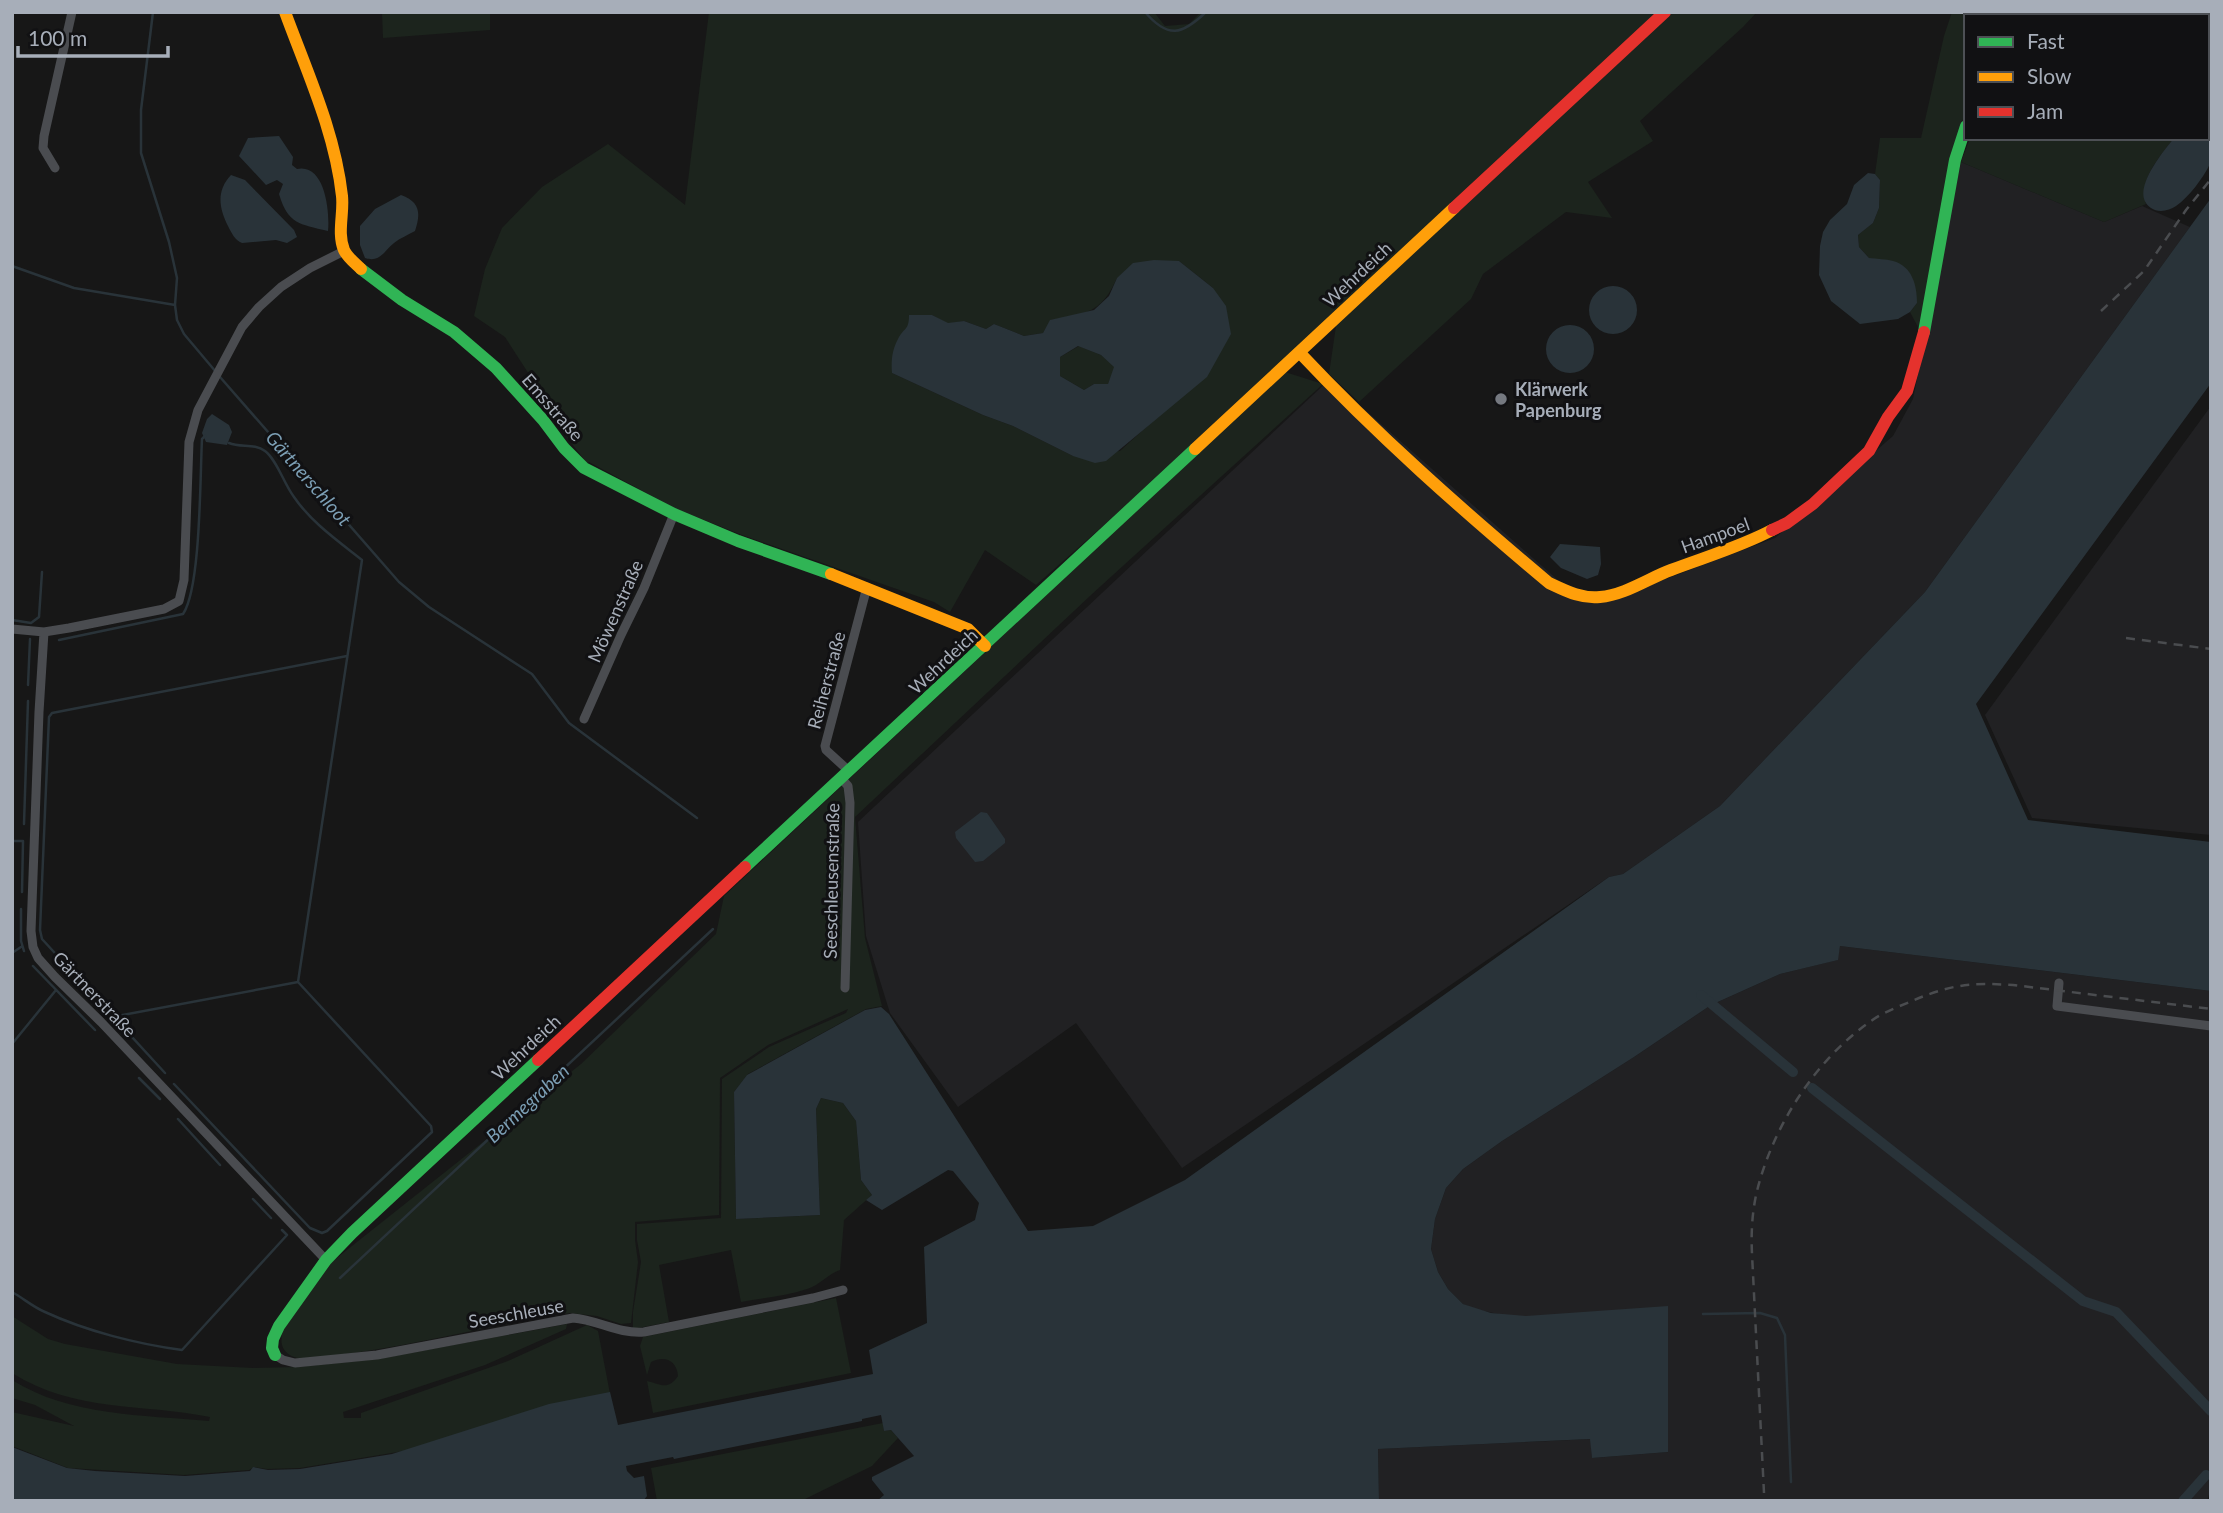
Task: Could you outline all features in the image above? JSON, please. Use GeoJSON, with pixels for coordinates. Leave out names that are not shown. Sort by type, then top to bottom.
{"type":"FeatureCollection","features":[{"type":"Feature","properties":{"kind":"street"},"geometry":{"type":"LineString","coordinates":[[55,168],[43,148],[44,136],[72,12]]}},
{"type":"Feature","properties":{"kind":"street"},"geometry":{"type":"LineString","coordinates":[[12,629],[44,632],[164,609],[179,601],[184,580],[189,442],[198,410],[242,327],[259,307],[281,287],[310,268],[344,251],[341,236],[340,176],[323,113],[285,12]]}},
{"type":"Feature","properties":{"kind":"street","name":"Wehrdeich"},"geometry":{"type":"LineString","coordinates":[[275,1355],[272,1348],[273,1339],[279,1326],[326,1260],[1665,12]]}},
{"type":"Feature","properties":{"kind":"street","name":"Hampoel"},"geometry":{"type":"LineString","coordinates":[[1299,352],[1438,488],[1549,583],[1584,597],[1603,597],[1619,592],[1670,570],[1745,544],[1787,523],[1812,504],[1869,451],[1888,417],[1907,391],[1928,316],[1955,160],[1964,132]]}},
{"type":"Feature","properties":{"kind":"street","name":"Emsstraße"},"geometry":{"type":"LineString","coordinates":[[344,251],[363,271],[402,300],[454,331],[496,368],[584,468],[674,514],[738,541],[867,587],[968,629],[985,646]]}},
{"type":"Feature","properties":{"kind":"street","name":"Möwenstraße"},"geometry":{"type":"LineString","coordinates":[[584,719],[644,588],[674,514]]}},
{"type":"Feature","properties":{"kind":"street","name":"Reiherstraße"},"geometry":{"type":"LineString","coordinates":[[845,774],[825,746],[867,587]]}},
{"type":"Feature","properties":{"kind":"street","name":"Gärtnerstraße"},"geometry":{"type":"LineString","coordinates":[[44,632],[31,931],[33,947],[38,958],[55,977],[101,1022],[326,1260]]}},
{"type":"Feature","properties":{"kind":"street","name":"Seeschleusenstraße"},"geometry":{"type":"LineString","coordinates":[[845,774],[850,803],[845,988]]}},
{"type":"Feature","properties":{"kind":"street"},"geometry":{"type":"LineString","coordinates":[[2059,984],[2057,1006],[2211,1026]]}},
{"type":"Feature","properties":{"kind":"street","name":"Seeschleuse"},"geometry":{"type":"LineString","coordinates":[[275,1355],[295,1363],[377,1354],[573,1318],[598,1322],[631,1333],[643,1332],[843,1290]]}},
{"type":"Feature","properties":{"kind":"shaded area"},"geometry":{"type":"Polygon","coordinates":[[[382,12],[490,12],[490,30],[383,38],[382,12]]]}},
{"type":"Feature","properties":{"kind":"shaded area"},"geometry":{"type":"Polygon","coordinates":[[[709,12],[1154,12],[1165,26],[1189,24],[1201,12],[1655,12],[1651,19],[1137,496],[1036,585],[985,550],[950,612],[934,602],[676,509],[587,463],[561,430],[505,337],[474,316],[485,269],[502,228],[542,187],[608,144],[685,205],[709,12]],[[1179,261],[1117,278],[1105,299],[1098,305],[1083,313],[1051,320],[1043,333],[1024,336],[994,324],[986,329],[964,321],[948,324],[932,315],[911,326],[901,336],[892,373],[1013,426],[1073,456],[1120,451],[1154,420],[1213,288],[1179,261]]]}},
{"type":"Feature","properties":{"kind":"shaded area"},"geometry":{"type":"Polygon","coordinates":[[[1670,12],[1757,12],[1640,121],[1653,141],[1588,182],[1612,218],[1566,212],[1483,274],[1471,299],[1359,402],[1329,374],[1336,326],[1670,12]]]}},
{"type":"Feature","properties":{"kind":"shaded area"},"geometry":{"type":"Polygon","coordinates":[[[1952,12],[2027,12],[1964,14],[1964,116],[1952,159],[1919,329],[1910,312],[1917,303],[1879,260],[1869,258],[1859,247],[1858,235],[1873,223],[1879,208],[1880,180],[1875,174],[1880,138],[1921,138],[1952,12]]]}},
{"type":"Feature","properties":{"kind":"shaded area"},"geometry":{"type":"Polygon","coordinates":[[[2211,12],[2212,150],[2210,164],[2191,192],[2173,208],[2160,211],[2151,208],[2143,193],[2156,162],[2172,140],[2209,140],[2209,14],[2162,14],[2211,12]]]}},
{"type":"Feature","properties":{"kind":"shaded area"},"geometry":{"type":"Polygon","coordinates":[[[279,136],[293,157],[292,165],[314,173],[320,181],[328,212],[328,231],[302,224],[291,217],[279,194],[283,184],[277,180],[266,185],[239,156],[248,138],[279,136]]]}},
{"type":"Feature","properties":{"kind":"shaded area"},"geometry":{"type":"Polygon","coordinates":[[[1969,140],[2173,140],[2148,177],[2144,195],[2146,204],[2104,222],[1961,162],[1969,140]]]}},
{"type":"Feature","properties":{"kind":"shaded area"},"geometry":{"type":"Polygon","coordinates":[[[1961,162],[2104,222],[2142,206],[2190,227],[1925,592],[1720,806],[1623,874],[1609,877],[1182,1168],[1076,1023],[958,1107],[890,1013],[866,936],[858,822],[1330,379],[1559,581],[1586,592],[1615,598],[1775,538],[1893,436],[1913,399],[1961,162]]]}},
{"type":"Feature","properties":{"kind":"shaded area"},"geometry":{"type":"Polygon","coordinates":[[[1868,173],[1875,174],[1880,180],[1879,208],[1873,223],[1858,235],[1859,247],[1869,258],[1893,261],[1905,267],[1914,283],[1917,303],[1910,312],[1898,319],[1860,324],[1831,301],[1819,275],[1820,246],[1823,232],[1830,220],[1847,204],[1854,185],[1868,173]]]}},
{"type":"Feature","properties":{"kind":"shaded area"},"geometry":{"type":"Polygon","coordinates":[[[231,175],[245,180],[294,230],[297,237],[287,243],[276,240],[242,243],[237,240],[228,226],[220,200],[223,187],[231,175]]]}},
{"type":"Feature","properties":{"kind":"shaded area"},"geometry":{"type":"Polygon","coordinates":[[[401,195],[412,201],[417,209],[415,231],[396,241],[378,258],[365,258],[360,245],[360,226],[375,209],[401,195]]]}},
{"type":"Feature","properties":{"kind":"shaded area"},"geometry":{"type":"Polygon","coordinates":[[[2211,198],[2211,383],[1976,704],[2028,820],[2211,842],[2211,991],[1840,946],[1838,960],[1780,974],[1711,1005],[1463,1169],[1446,1188],[1435,1219],[1431,1249],[1438,1272],[1448,1289],[1463,1304],[1491,1313],[1526,1316],[1668,1306],[1668,1452],[1592,1458],[1590,1439],[1378,1449],[1379,1501],[877,1501],[884,1495],[872,1477],[914,1456],[891,1430],[884,1431],[881,1415],[674,1459],[673,1457],[626,1466],[634,1478],[644,1476],[647,1496],[643,1501],[12,1501],[12,1447],[67,1468],[95,1471],[185,1476],[250,1471],[253,1467],[268,1470],[300,1469],[392,1454],[549,1404],[610,1392],[618,1425],[873,1374],[869,1350],[927,1323],[924,1247],[975,1220],[979,1203],[953,1171],[948,1170],[882,1210],[866,1200],[872,1195],[861,1180],[856,1121],[843,1103],[821,1098],[816,1109],[820,1215],[736,1219],[734,1092],[747,1075],[865,1010],[881,1007],[889,1014],[1028,1231],[1093,1226],[1185,1180],[1609,877],[1623,874],[1720,806],[1925,592],[2211,198]]]}},
{"type":"Feature","properties":{"kind":"shaded area"},"geometry":{"type":"Polygon","coordinates":[[[1179,261],[1213,288],[1226,306],[1231,334],[1207,377],[1106,461],[1095,463],[1073,456],[1013,426],[892,373],[894,347],[907,326],[909,315],[932,315],[948,323],[964,321],[986,329],[994,324],[1024,336],[1043,333],[1050,320],[1094,310],[1109,296],[1117,278],[1133,263],[1179,261]],[[1078,346],[1060,357],[1060,376],[1084,390],[1094,384],[1108,384],[1114,367],[1101,355],[1078,346]]]}},
{"type":"Feature","properties":{"kind":"shaded area"},"geometry":{"type":"Polygon","coordinates":[[[1613,286],[1622,287],[1630,293],[1636,301],[1636,319],[1630,327],[1622,333],[1613,334],[1604,333],[1596,327],[1590,319],[1589,310],[1590,301],[1596,293],[1604,287],[1613,286]]]}},
{"type":"Feature","properties":{"kind":"shaded area"},"geometry":{"type":"Polygon","coordinates":[[[1570,325],[1579,326],[1587,332],[1593,340],[1593,358],[1587,366],[1579,372],[1570,373],[1561,372],[1553,366],[1547,358],[1546,349],[1547,340],[1553,332],[1561,326],[1570,325]]]}},
{"type":"Feature","properties":{"kind":"shaded area"},"geometry":{"type":"Polygon","coordinates":[[[1079,346],[1101,355],[1115,367],[1108,384],[1094,384],[1084,390],[1060,376],[1060,357],[1079,346]]]}},
{"type":"Feature","properties":{"kind":"shaded area"},"geometry":{"type":"Polygon","coordinates":[[[1285,372],[1323,384],[1091,595],[855,817],[865,938],[882,1006],[866,1009],[748,1074],[734,1092],[736,1219],[820,1215],[816,1109],[821,1098],[843,1103],[856,1121],[861,1180],[872,1195],[844,1220],[840,1270],[807,1289],[741,1302],[731,1250],[659,1265],[669,1322],[633,1329],[641,1262],[637,1224],[721,1218],[722,1079],[769,1047],[846,1013],[848,1009],[768,1045],[720,1078],[719,1215],[635,1222],[638,1262],[631,1323],[621,1324],[597,1316],[570,1313],[424,1341],[315,1358],[294,1357],[283,1348],[281,1340],[284,1326],[328,1265],[581,1064],[716,934],[724,896],[1285,372]]]}},
{"type":"Feature","properties":{"kind":"shaded area"},"geometry":{"type":"Polygon","coordinates":[[[2211,406],[2211,835],[2032,818],[1985,715],[2211,406]]]}},
{"type":"Feature","properties":{"kind":"shaded area"},"geometry":{"type":"Polygon","coordinates":[[[212,414],[229,425],[232,432],[227,445],[206,442],[202,433],[212,414]]]}},
{"type":"Feature","properties":{"kind":"shaded area"},"geometry":{"type":"Polygon","coordinates":[[[1560,544],[1600,547],[1601,564],[1598,575],[1587,579],[1561,568],[1550,557],[1560,544]]]}},
{"type":"Feature","properties":{"kind":"shaded area"},"geometry":{"type":"Polygon","coordinates":[[[981,812],[987,813],[1005,843],[983,861],[975,862],[956,838],[955,832],[981,812]]]}},
{"type":"Feature","properties":{"kind":"shaded area"},"geometry":{"type":"Polygon","coordinates":[[[1840,946],[2211,991],[2211,1488],[2207,1501],[1379,1501],[1378,1449],[1591,1439],[1592,1458],[1668,1452],[1527,1316],[1508,1316],[1474,1309],[1463,1304],[1448,1289],[1438,1272],[1431,1249],[1435,1219],[1446,1188],[1463,1169],[1502,1141],[1711,1005],[1780,974],[1837,960],[1840,946]]]}},
{"type":"Feature","properties":{"kind":"shaded area"},"geometry":{"type":"Polygon","coordinates":[[[836,1298],[851,1373],[653,1413],[647,1381],[667,1385],[678,1376],[675,1366],[665,1359],[651,1362],[647,1375],[640,1346],[643,1337],[836,1298]]]}},
{"type":"Feature","properties":{"kind":"shaded area"},"geometry":{"type":"Polygon","coordinates":[[[12,1316],[48,1339],[65,1344],[177,1364],[253,1368],[298,1367],[378,1359],[567,1324],[566,1329],[485,1365],[343,1412],[344,1418],[361,1418],[361,1413],[508,1361],[587,1325],[598,1331],[611,1399],[483,1438],[300,1468],[254,1467],[249,1470],[184,1475],[68,1468],[12,1446],[12,1412],[74,1426],[35,1405],[12,1398],[12,1380],[58,1401],[108,1412],[209,1421],[210,1417],[85,1401],[36,1386],[12,1373],[12,1316]]]}},
{"type":"Feature","properties":{"kind":"shaded area"},"geometry":{"type":"Polygon","coordinates":[[[883,1423],[884,1431],[891,1430],[898,1438],[872,1466],[801,1501],[657,1501],[651,1468],[883,1423]]]}},
{"type":"Feature","properties":{"kind":"waterway","name":"Gärtnerschloot"},"geometry":{"type":"LineString","coordinates":[[153,12],[141,110],[141,153],[169,242],[177,278],[177,320],[184,334],[216,372]]}},
{"type":"Feature","properties":{"kind":"waterway"},"geometry":{"type":"LineString","coordinates":[[1145,12],[1161,27],[1175,31],[1190,26],[1206,12]]}},
{"type":"Feature","properties":{"kind":"waterway"},"geometry":{"type":"LineString","coordinates":[[12,266],[74,288],[175,305]]}},
{"type":"Feature","properties":{"kind":"waterway","name":"Gärtnerschloot"},"geometry":{"type":"LineString","coordinates":[[220,377],[399,582],[429,607],[532,674],[569,723],[697,818]]}},
{"type":"Feature","properties":{"kind":"waterway"},"geometry":{"type":"LineString","coordinates":[[59,640],[183,614],[189,600],[196,557],[202,439],[205,436]]}},
{"type":"Feature","properties":{"kind":"waterway"},"geometry":{"type":"LineString","coordinates":[[174,1084],[310,1228],[322,1233],[432,1132],[431,1126],[298,982],[362,560],[308,515],[265,451],[229,443]]}},
{"type":"Feature","properties":{"kind":"waterway"},"geometry":{"type":"LineString","coordinates":[[12,620],[31,623],[39,617],[42,572]]}},
{"type":"Feature","properties":{"kind":"waterway"},"geometry":{"type":"LineString","coordinates":[[28,685],[30,639]]}},
{"type":"Feature","properties":{"kind":"waterway"},"geometry":{"type":"LineString","coordinates":[[165,1073],[42,939],[40,930],[49,717],[52,713],[347,656]]}},
{"type":"Feature","properties":{"kind":"waterway"},"geometry":{"type":"LineString","coordinates":[[24,824],[28,701]]}},
{"type":"Feature","properties":{"kind":"waterway"},"geometry":{"type":"LineString","coordinates":[[12,841],[23,841],[22,892]]}},
{"type":"Feature","properties":{"kind":"waterway"},"geometry":{"type":"LineString","coordinates":[[21,909],[21,941],[24,951]]}},
{"type":"Feature","properties":{"kind":"waterway","name":"Bermegraben"},"geometry":{"type":"LineString","coordinates":[[340,1278],[713,929]]}},
{"type":"Feature","properties":{"kind":"waterway"},"geometry":{"type":"LineString","coordinates":[[12,953],[21,947]]}},
{"type":"Feature","properties":{"kind":"waterway"},"geometry":{"type":"LineString","coordinates":[[33,966],[95,1030]]}},
{"type":"Feature","properties":{"kind":"waterway"},"geometry":{"type":"LineString","coordinates":[[112,1017],[298,982]]}},
{"type":"Feature","properties":{"kind":"waterway"},"geometry":{"type":"LineString","coordinates":[[12,1044],[56,990]]}},
{"type":"Feature","properties":{"kind":"waterway"},"geometry":{"type":"LineString","coordinates":[[1701,995],[1793,1072]]}},
{"type":"Feature","properties":{"kind":"waterway"},"geometry":{"type":"LineString","coordinates":[[139,1078],[160,1099]]}},
{"type":"Feature","properties":{"kind":"waterway"},"geometry":{"type":"LineString","coordinates":[[1812,1088],[2083,1301],[2116,1312],[2211,1411]]}},
{"type":"Feature","properties":{"kind":"waterway"},"geometry":{"type":"LineString","coordinates":[[178,1119],[220,1165]]}},
{"type":"Feature","properties":{"kind":"waterway"},"geometry":{"type":"LineString","coordinates":[[253,1199],[271,1218]]}},
{"type":"Feature","properties":{"kind":"waterway"},"geometry":{"type":"LineString","coordinates":[[12,1292],[41,1310],[94,1331],[182,1350],[287,1235],[282,1230]]}},
{"type":"Feature","properties":{"kind":"waterway"},"geometry":{"type":"LineString","coordinates":[[1703,1314],[1760,1313],[1777,1318],[1785,1335],[1791,1482]]}},
{"type":"Feature","properties":{"kind":"waterway"},"geometry":{"type":"LineString","coordinates":[[2183,1501],[2206,1475]]}},
{"type":"Feature","properties":{"kind":"railway"},"geometry":{"type":"LineString","coordinates":[[2101,311],[2144,271],[2211,179]]}},
{"type":"Feature","properties":{"kind":"railway"},"geometry":{"type":"LineString","coordinates":[[2126,638],[2211,649]]}},
{"type":"Feature","properties":{"kind":"railway"},"geometry":{"type":"LineString","coordinates":[[1764,1493],[1752,1246],[1754,1207],[1764,1167],[1774,1142],[1799,1096],[1832,1054],[1882,1014],[1934,993],[1966,985],[2013,985],[2211,1009]]}},
{"type":"Feature","properties":{"kind":"traffic: fast"},"geometry":{"type":"LineString","coordinates":[[1924,332],[1955,160],[1964,132]]}},
{"type":"Feature","properties":{"kind":"traffic: fast"},"geometry":{"type":"LineString","coordinates":[[361,269],[402,300],[454,332],[496,368],[584,468],[674,514],[738,541],[831,574]]}},
{"type":"Feature","properties":{"kind":"traffic: fast"},"geometry":{"type":"LineString","coordinates":[[745,867],[1195,449]]}},
{"type":"Feature","properties":{"kind":"traffic: fast"},"geometry":{"type":"LineString","coordinates":[[275,1355],[272,1348],[273,1339],[279,1326],[326,1260],[538,1060]]}},
{"type":"Feature","properties":{"kind":"traffic: slow"},"geometry":{"type":"LineString","coordinates":[[285,12],[319,102],[333,149],[342,196],[341,230],[344,250],[361,269]]}},
{"type":"Feature","properties":{"kind":"traffic: slow"},"geometry":{"type":"LineString","coordinates":[[1195,449],[1454,208]]}},
{"type":"Feature","properties":{"kind":"traffic: slow"},"geometry":{"type":"LineString","coordinates":[[1299,352],[1359,413],[1452,500],[1549,583],[1580,596],[1609,596],[1619,593],[1772,530]]}},
{"type":"Feature","properties":{"kind":"traffic: slow"},"geometry":{"type":"LineString","coordinates":[[831,574],[968,629],[985,646]]}},
{"type":"Feature","properties":{"kind":"traffic: jam"},"geometry":{"type":"LineString","coordinates":[[1454,208],[1665,12]]}},
{"type":"Feature","properties":{"kind":"traffic: jam"},"geometry":{"type":"LineString","coordinates":[[1772,530],[1787,523],[1813,504],[1869,451],[1888,417],[1907,391],[1924,332]]}},
{"type":"Feature","properties":{"kind":"traffic: jam"},"geometry":{"type":"LineString","coordinates":[[538,1060],[745,867]]}},
{"type":"Feature","properties":{"kind":"place","name":"Klärwerk Papenburg"},"geometry":{"type":"Point","coordinates":[1501,399]}}]}
